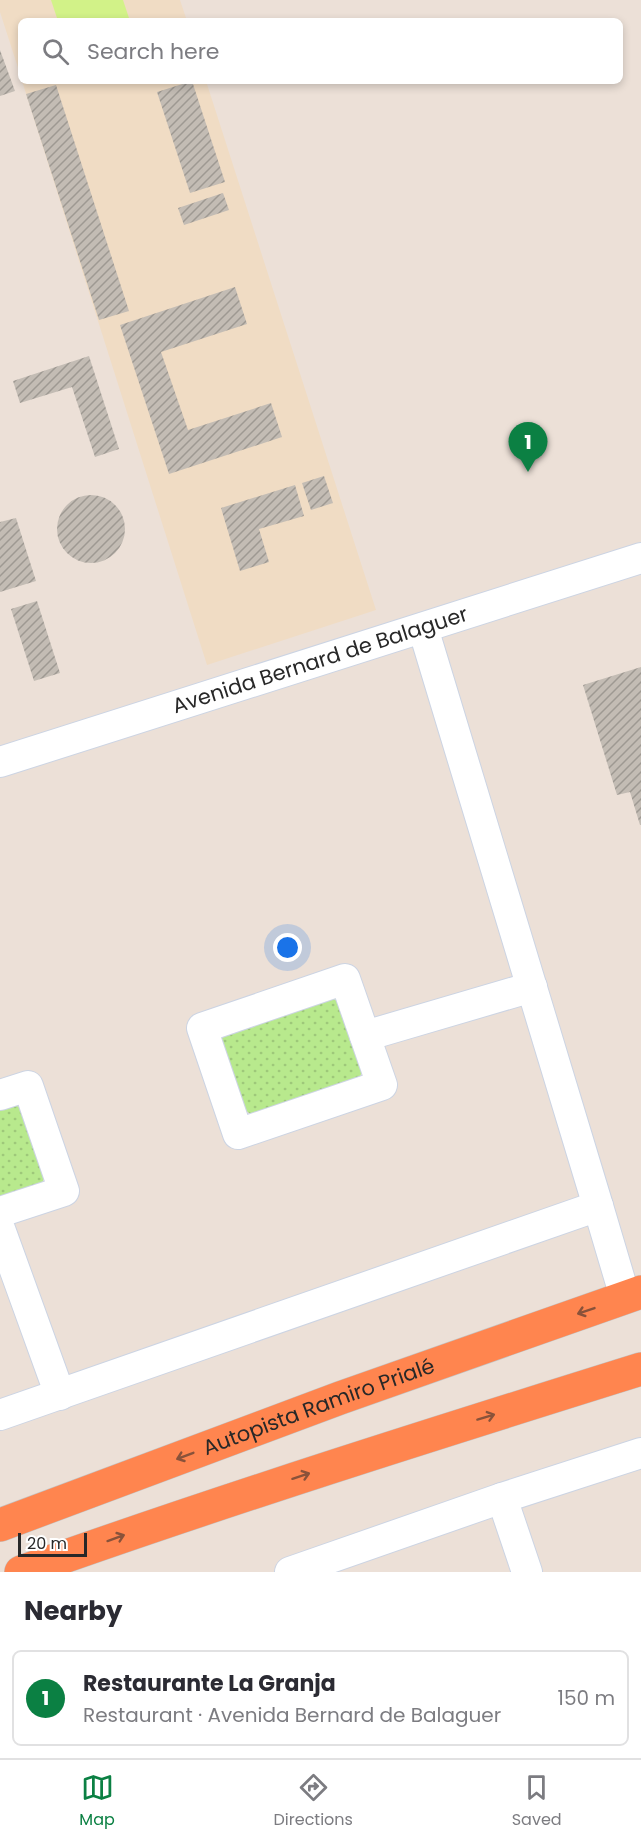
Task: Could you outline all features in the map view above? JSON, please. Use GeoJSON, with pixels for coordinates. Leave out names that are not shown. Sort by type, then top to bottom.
{"type":"FeatureCollection","features":[{"type":"Feature","properties":{"kind":"highway","name":"Autopista Ramiro Prialé"},"geometry":{"type":"LineString","coordinates":[[0,1526],[340,1398],[633,1295]]}},
{"type":"Feature","properties":{"kind":"highway"},"geometry":{"type":"LineString","coordinates":[[21,1572],[150,1526],[382,1449],[641,1369]]}},
{"type":"Feature","properties":{"kind":"street","name":"Avenida Bernard de Balaguer"},"geometry":{"type":"LineString","coordinates":[[0,762],[641,558]]}},
{"type":"Feature","properties":{"kind":"street"},"geometry":{"type":"LineString","coordinates":[[423,628],[598,1206],[633,1295]]}},
{"type":"Feature","properties":{"kind":"street"},"geometry":{"type":"LineString","coordinates":[[345,980],[365,1036],[382,1085],[238,1134],[202,1029],[345,980]]}},
{"type":"Feature","properties":{"kind":"street"},"geometry":{"type":"LineString","coordinates":[[365,1036],[532,987]]}},
{"type":"Feature","properties":{"kind":"street"},"geometry":{"type":"LineString","coordinates":[[0,1095],[27,1086],[64,1191],[0,1212]]}},
{"type":"Feature","properties":{"kind":"street"},"geometry":{"type":"LineString","coordinates":[[0,1415],[598,1206]]}},
{"type":"Feature","properties":{"kind":"street"},"geometry":{"type":"LineString","coordinates":[[0,1229],[60,1395]]}},
{"type":"Feature","properties":{"kind":"street"},"geometry":{"type":"LineString","coordinates":[[290,1572],[502,1498],[641,1453]]}},
{"type":"Feature","properties":{"kind":"street"},"geometry":{"type":"LineString","coordinates":[[502,1498],[527,1572]]}},
{"type":"Feature","properties":{"kind":"shaded area"},"geometry":{"type":"Polygon","coordinates":[[[0,0],[180,0],[186,18],[18,18],[18,68],[0,12],[0,0]]]}},
{"type":"Feature","properties":{"kind":"shaded area"},"geometry":{"type":"Polygon","coordinates":[[[23,84],[207,84],[376,610],[207,665],[23,84]]]}},
{"type":"Feature","properties":{"kind":"green space"},"geometry":{"type":"Polygon","coordinates":[[[51,0],[123,0],[129,18],[57,18],[51,0]]]}},
{"type":"Feature","properties":{"kind":"green space"},"geometry":{"type":"Polygon","coordinates":[[[332,998],[347,1007],[363,1067],[359,1081],[254,1116],[240,1107],[220,1045],[224,1032],[332,998]]]}},
{"type":"Feature","properties":{"kind":"green space"},"geometry":{"type":"Polygon","coordinates":[[[13,1105],[24,1108],[46,1173],[41,1186],[0,1201],[0,1110],[13,1105]]]}},
{"type":"Feature","properties":{"kind":"building"},"geometry":{"type":"Polygon","coordinates":[[[0,50],[15,91],[0,96],[0,50]]]}},
{"type":"Feature","properties":{"kind":"building"},"geometry":{"type":"Polygon","coordinates":[[[182,84],[193,84],[225,182],[190,193],[157,92],[182,84]]]}},
{"type":"Feature","properties":{"kind":"building"},"geometry":{"type":"Polygon","coordinates":[[[56,85],[129,311],[99,320],[26,94],[56,85]]]}},
{"type":"Feature","properties":{"kind":"building"},"geometry":{"type":"Polygon","coordinates":[[[223,193],[229,210],[184,225],[178,208],[223,193]]]}},
{"type":"Feature","properties":{"kind":"building"},"geometry":{"type":"Polygon","coordinates":[[[235,287],[247,324],[161,352],[188,430],[271,403],[282,437],[169,474],[120,325],[235,287]]]}},
{"type":"Feature","properties":{"kind":"building"},"geometry":{"type":"Polygon","coordinates":[[[89,356],[119,449],[95,457],[72,387],[20,403],[13,381],[89,356]]]}},
{"type":"Feature","properties":{"kind":"building"},"geometry":{"type":"Polygon","coordinates":[[[324,476],[333,503],[311,510],[302,483],[324,476]]]}},
{"type":"Feature","properties":{"kind":"building"},"geometry":{"type":"Polygon","coordinates":[[[295,485],[304,516],[259,529],[269,562],[240,571],[221,508],[295,485]]]}},
{"type":"Feature","properties":{"kind":"building"},"geometry":{"type":"Polygon","coordinates":[[[91,495],[104,497],[115,505],[123,516],[125,529],[123,542],[115,553],[104,561],[91,563],[78,561],[67,553],[59,542],[57,529],[59,516],[67,505],[78,497],[91,495]]]}},
{"type":"Feature","properties":{"kind":"building"},"geometry":{"type":"Polygon","coordinates":[[[16,518],[36,581],[0,592],[0,522],[16,518]]]}},
{"type":"Feature","properties":{"kind":"building"},"geometry":{"type":"Polygon","coordinates":[[[37,601],[60,673],[34,681],[11,609],[37,601]]]}},
{"type":"Feature","properties":{"kind":"building"},"geometry":{"type":"Polygon","coordinates":[[[641,667],[640,825],[630,792],[617,795],[583,685],[641,667]]]}},
{"type":"Feature","properties":{"kind":"place","name":"Restaurante La Granja"},"geometry":{"type":"Point","coordinates":[528,472]}}]}
